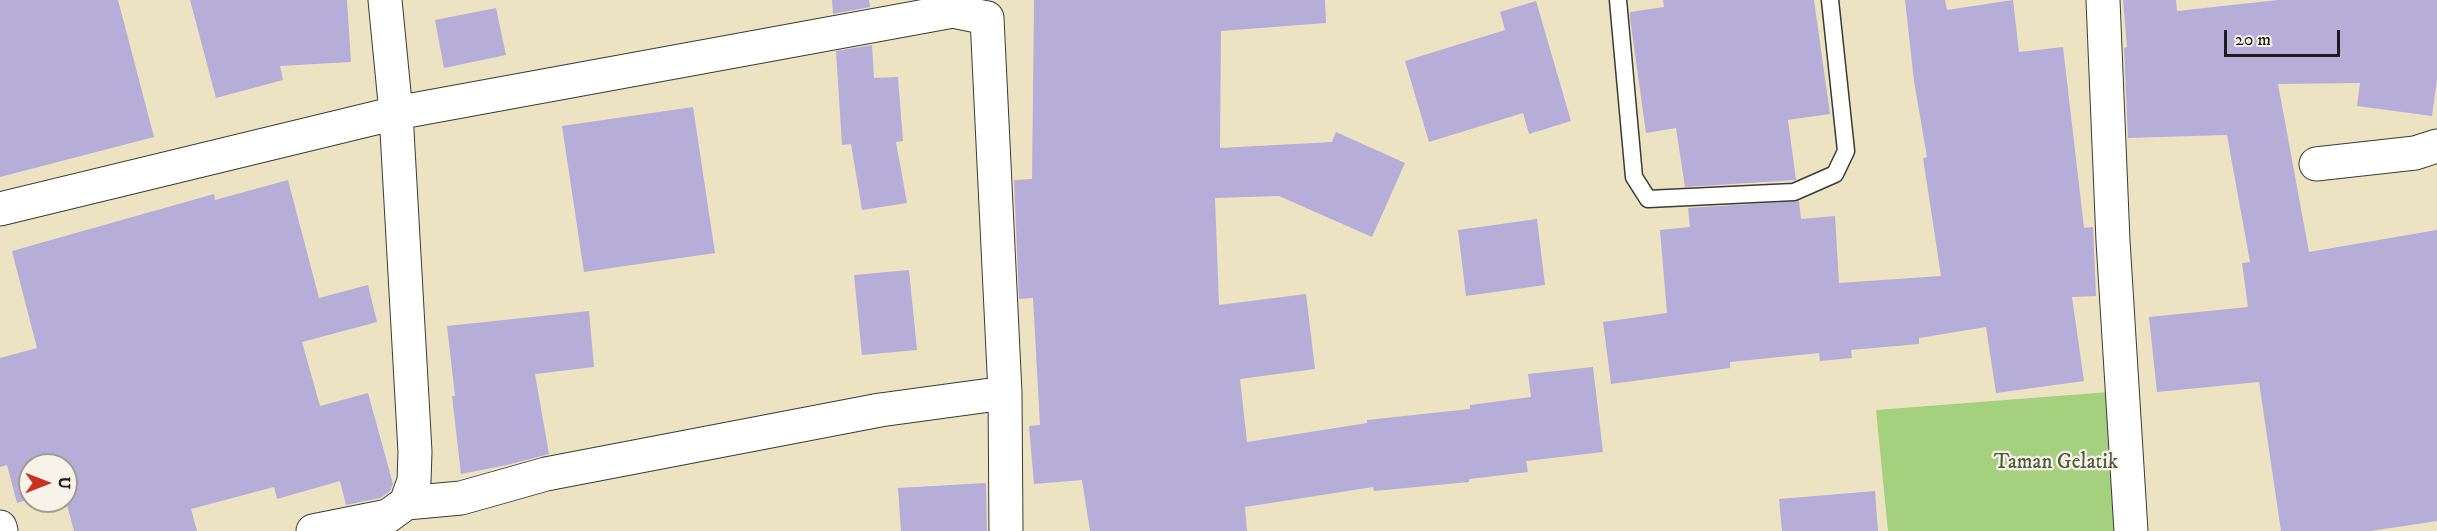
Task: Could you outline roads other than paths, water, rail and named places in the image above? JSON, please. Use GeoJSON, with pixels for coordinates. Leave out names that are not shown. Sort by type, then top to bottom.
{"type":"FeatureCollection","features":[{"type":"Feature","properties":{"kind":"street"},"geometry":{"type":"LineString","coordinates":[[385,0],[396,113],[415,452],[414,481],[406,503]]}},
{"type":"Feature","properties":{"kind":"street"},"geometry":{"type":"LineString","coordinates":[[2103,0],[2114,253],[2131,531]]}},
{"type":"Feature","properties":{"kind":"street"},"geometry":{"type":"LineString","coordinates":[[0,208],[396,113],[953,10],[987,18],[1005,393],[1006,531]]}},
{"type":"Feature","properties":{"kind":"street"},"geometry":{"type":"LineString","coordinates":[[2316,164],[2415,153],[2437,146]]}},
{"type":"Feature","properties":{"kind":"street"},"geometry":{"type":"LineString","coordinates":[[313,531],[388,516],[406,503],[461,498],[546,474],[880,410],[1005,393]]}},
{"type":"Feature","properties":{"kind":"lane"},"geometry":{"type":"LineString","coordinates":[[1618,0],[1634,177],[1648,200],[1794,192],[1835,174],[1846,152],[1830,0]]}},
{"type":"Feature","properties":{"kind":"park label","name":"Taman Gelatik"},"geometry":{"type":"Point","coordinates":[2056,464]}}]}
